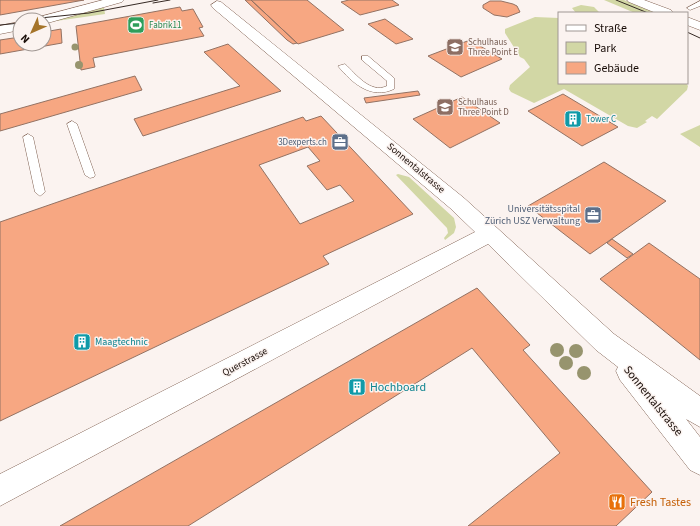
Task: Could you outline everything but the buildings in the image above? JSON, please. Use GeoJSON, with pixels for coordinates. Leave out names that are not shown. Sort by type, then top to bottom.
{"type":"FeatureCollection","features":[{"type":"Feature","properties":{"kind":"street"},"geometry":{"type":"LineString","coordinates":[[52,17],[118,0]]}},
{"type":"Feature","properties":{"kind":"street"},"geometry":{"type":"LineString","coordinates":[[633,0],[664,12]]}},
{"type":"Feature","properties":{"kind":"street","name":"Sonnentalstrasse"},"geometry":{"type":"LineString","coordinates":[[217,5],[421,172],[491,233],[605,342],[685,404],[700,413]]}},
{"type":"Feature","properties":{"kind":"street"},"geometry":{"type":"LineString","coordinates":[[688,21],[700,26]]}},
{"type":"Feature","properties":{"kind":"street"},"geometry":{"type":"LineString","coordinates":[[0,30],[12,28]]}},
{"type":"Feature","properties":{"kind":"street","name":"Querstrasse"},"geometry":{"type":"LineString","coordinates":[[0,491],[491,233]]}},
{"type":"Feature","properties":{"kind":"street","name":"Sonnentalstrasse"},"geometry":{"type":"LineString","coordinates":[[605,342],[700,460]]}},
{"type":"Feature","properties":{"kind":"lane"},"geometry":{"type":"LineString","coordinates":[[690,8],[700,3]]}},
{"type":"Feature","properties":{"kind":"lane"},"geometry":{"type":"LineString","coordinates":[[342,66],[374,91],[380,92],[391,86],[390,80],[365,58]]}},
{"type":"Feature","properties":{"kind":"lane"},"geometry":{"type":"LineString","coordinates":[[72,124],[90,175]]}},
{"type":"Feature","properties":{"kind":"lane"},"geometry":{"type":"LineString","coordinates":[[28,137],[40,192]]}},
{"type":"Feature","properties":{"kind":"green space"},"geometry":{"type":"Polygon","coordinates":[[[604,0],[624,0],[654,12],[633,12],[604,0]]]}},
{"type":"Feature","properties":{"kind":"green space"},"geometry":{"type":"Polygon","coordinates":[[[581,5],[594,7],[599,12],[575,12],[572,8],[581,5]]]}},
{"type":"Feature","properties":{"kind":"green space"},"geometry":{"type":"Polygon","coordinates":[[[100,8],[104,8],[105,14],[52,21],[100,8]]]}},
{"type":"Feature","properties":{"kind":"green space"},"geometry":{"type":"Polygon","coordinates":[[[535,17],[558,18],[558,84],[687,84],[688,86],[687,90],[657,119],[652,116],[645,121],[647,122],[637,128],[628,126],[564,89],[534,103],[511,92],[509,89],[510,85],[530,67],[524,59],[520,57],[505,33],[505,29],[535,17]]]}},
{"type":"Feature","properties":{"kind":"green space"},"geometry":{"type":"Polygon","coordinates":[[[700,125],[700,147],[680,134],[700,125]]]}},
{"type":"Feature","properties":{"kind":"green space"},"geometry":{"type":"Polygon","coordinates":[[[398,174],[409,177],[454,218],[456,227],[454,233],[445,240],[444,238],[448,233],[447,228],[396,175],[398,174]]]}},
{"type":"Feature","properties":{"kind":"tram line"},"geometry":{"type":"LineString","coordinates":[[52,17],[89,13],[158,0]]}},
{"type":"Feature","properties":{"kind":"tram line"},"geometry":{"type":"LineString","coordinates":[[153,3],[170,0]]}},
{"type":"Feature","properties":{"kind":"tram line"},"geometry":{"type":"LineString","coordinates":[[616,0],[646,12]]}},
{"type":"Feature","properties":{"kind":"tram line"},"geometry":{"type":"LineString","coordinates":[[0,25],[12,24]]}},
{"type":"Feature","properties":{"kind":"tram line"},"geometry":{"type":"LineString","coordinates":[[688,32],[700,38]]}},
{"type":"Feature","properties":{"kind":"place","name":"Fabrik11"},"geometry":{"type":"Point","coordinates":[136,25]}},
{"type":"Feature","properties":{"kind":"place","name":"Schulhaus Three Point E"},"geometry":{"type":"Point","coordinates":[455,47]}},
{"type":"Feature","properties":{"kind":"place","name":"Schulhaus Three Point D"},"geometry":{"type":"Point","coordinates":[445,107]}},
{"type":"Feature","properties":{"kind":"place","name":"Tower C"},"geometry":{"type":"Point","coordinates":[573,119]}},
{"type":"Feature","properties":{"kind":"place","name":"3Dexperts.ch"},"geometry":{"type":"Point","coordinates":[340,142]}},
{"type":"Feature","properties":{"kind":"place","name":"Universitätsspital Zürich USZ Verwaltung"},"geometry":{"type":"Point","coordinates":[593,215]}},
{"type":"Feature","properties":{"kind":"place","name":"Maagtechnic"},"geometry":{"type":"Point","coordinates":[82,342]}},
{"type":"Feature","properties":{"kind":"place","name":"Hochboard"},"geometry":{"type":"Point","coordinates":[357,387]}},
{"type":"Feature","properties":{"kind":"place","name":"Fresh Tastes"},"geometry":{"type":"Point","coordinates":[617,502]}}]}
